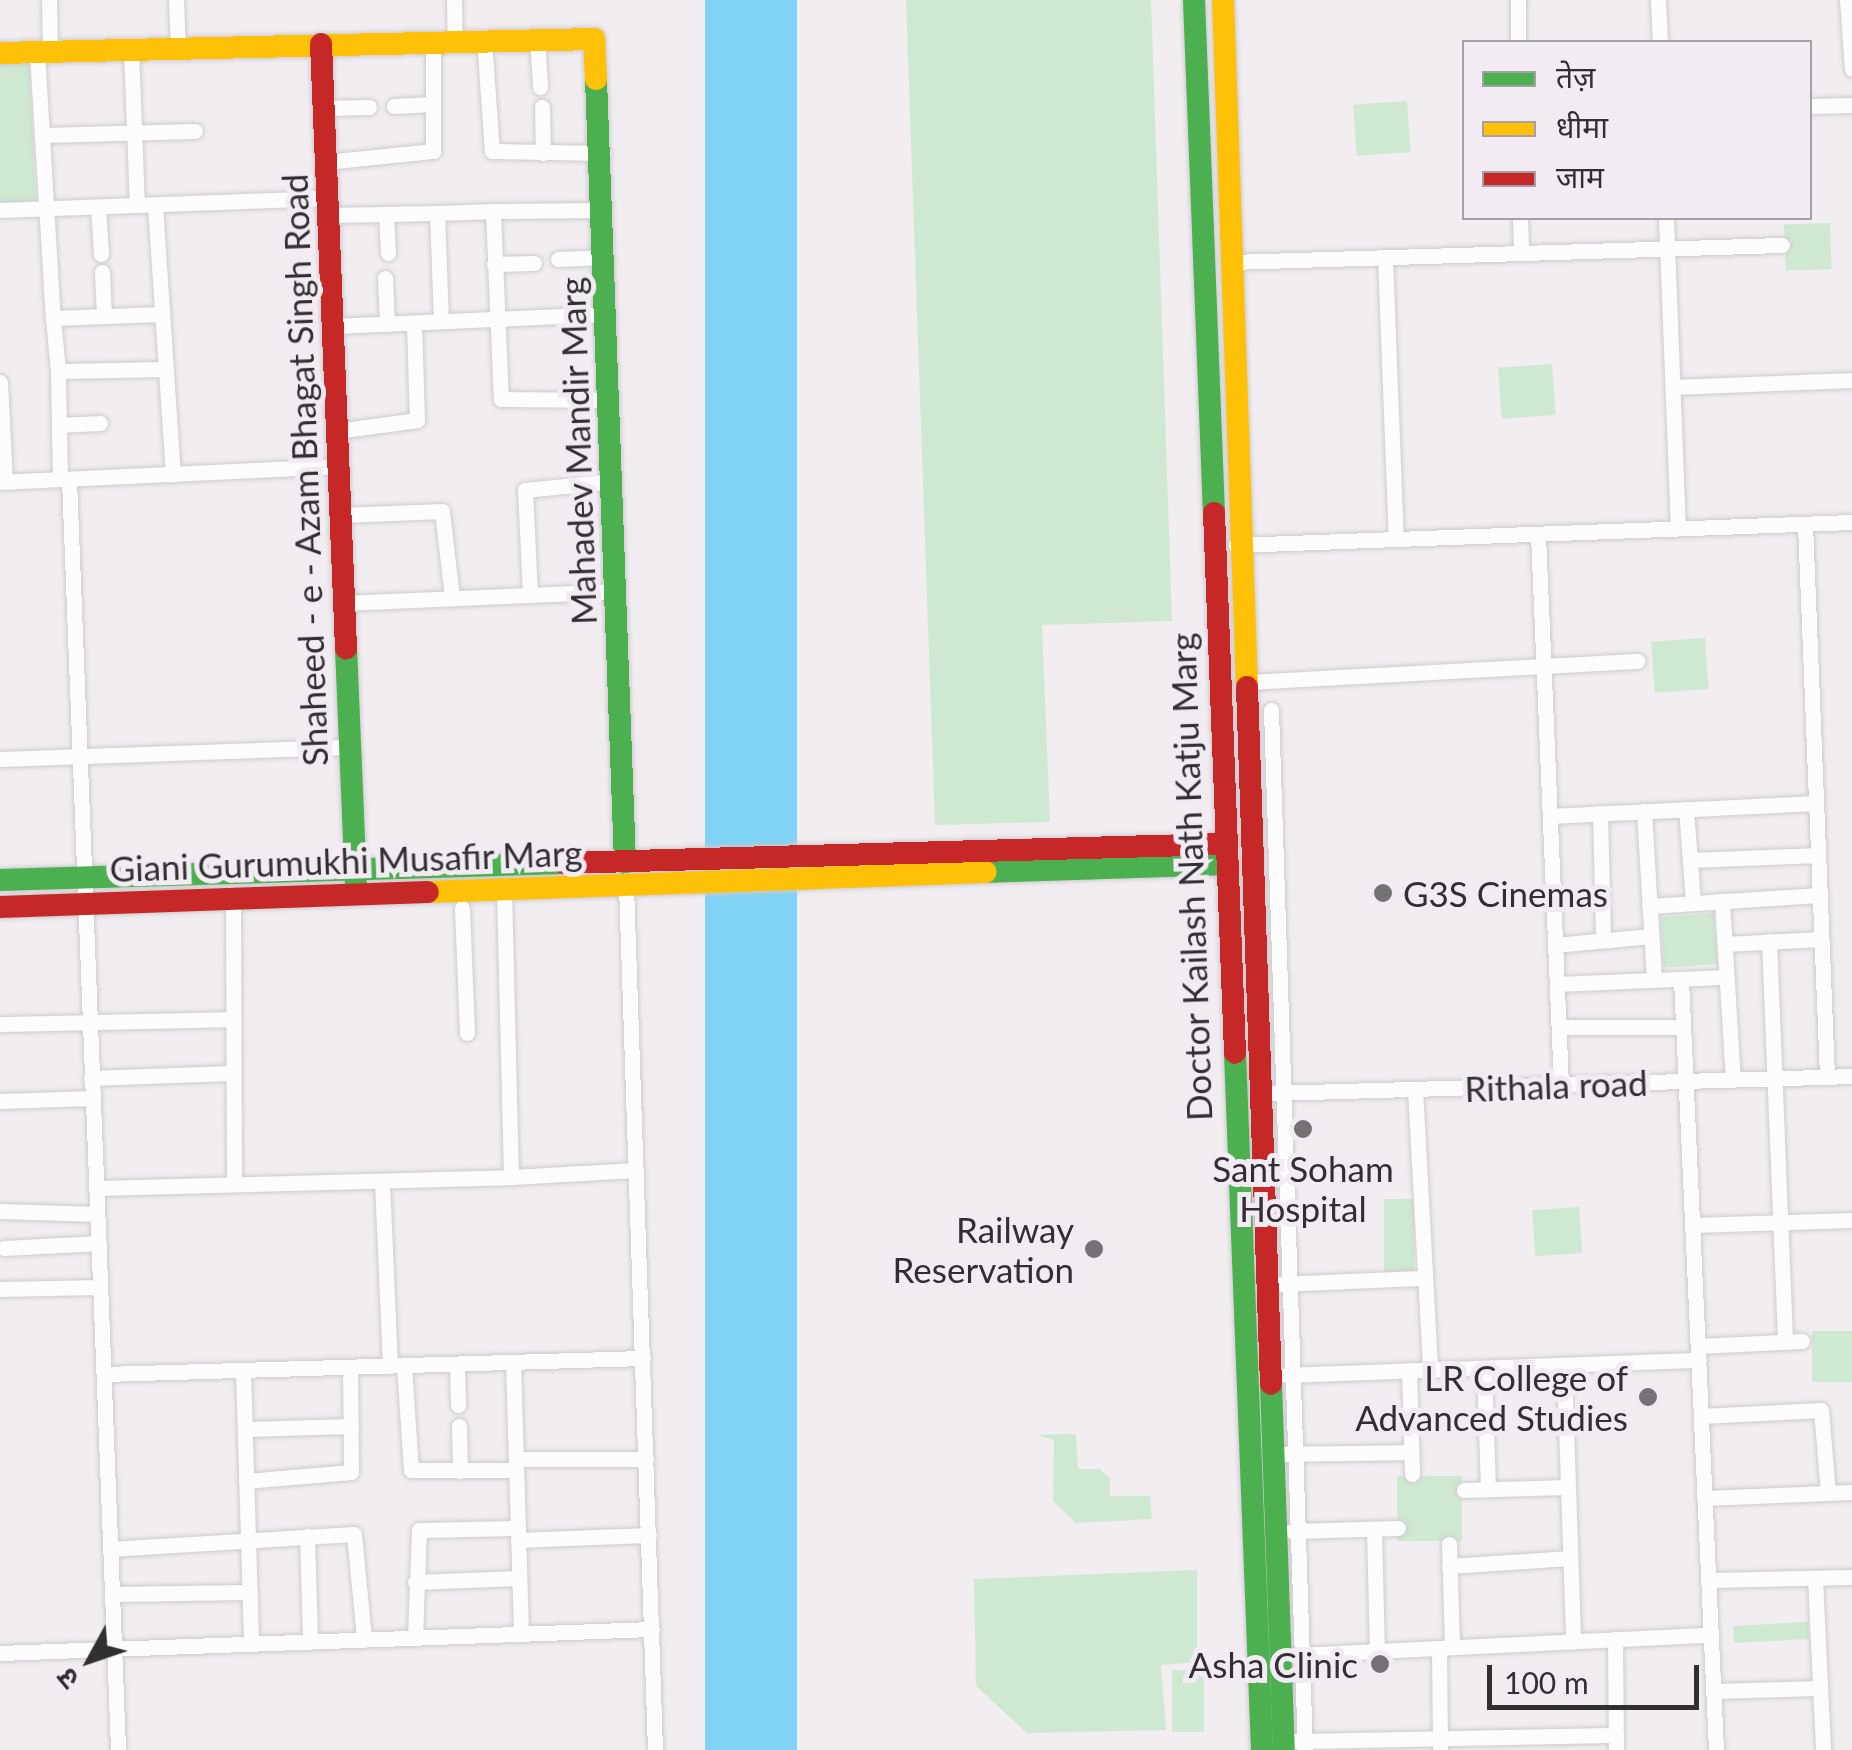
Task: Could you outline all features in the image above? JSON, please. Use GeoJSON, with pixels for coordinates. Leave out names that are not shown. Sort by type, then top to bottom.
{"type":"FeatureCollection","features":[{"type":"Feature","properties":{"kind":"street"},"geometry":{"type":"LineString","coordinates":[[48,0],[42,136],[80,756],[87,1021],[118,1750]]}},
{"type":"Feature","properties":{"kind":"street"},"geometry":{"type":"LineString","coordinates":[[176,0],[178,48]]}},
{"type":"Feature","properties":{"kind":"street"},"geometry":{"type":"LineString","coordinates":[[326,162],[429,155],[433,104],[454,0]]}},
{"type":"Feature","properties":{"kind":"street","name":"Doctor Kailash Nath Katju Marg"},"geometry":{"type":"LineString","coordinates":[[1194,0],[1236,1095],[1288,1747]]}},
{"type":"Feature","properties":{"kind":"street","name":"Doctor Kailash Nath Katju Marg"},"geometry":{"type":"LineString","coordinates":[[1223,0],[1246,682],[1272,1094],[1292,1655],[1288,1747]]}},
{"type":"Feature","properties":{"kind":"street"},"geometry":{"type":"LineString","coordinates":[[1518,0],[1518,40]]}},
{"type":"Feature","properties":{"kind":"street"},"geometry":{"type":"LineString","coordinates":[[1658,0],[1660,40]]}},
{"type":"Feature","properties":{"kind":"street"},"geometry":{"type":"LineString","coordinates":[[1847,0],[1852,69]]}},
{"type":"Feature","properties":{"kind":"street"},"geometry":{"type":"LineString","coordinates":[[0,54],[537,36],[540,87]]}},
{"type":"Feature","properties":{"kind":"street","name":"Mahadev Mandir Marg"},"geometry":{"type":"LineString","coordinates":[[537,36],[594,39],[603,153],[625,873]]}},
{"type":"Feature","properties":{"kind":"street"},"geometry":{"type":"LineString","coordinates":[[484,38],[492,151],[603,153]]}},
{"type":"Feature","properties":{"kind":"street","name":"Shaheed - e - Azam Bhagat Singh Road"},"geometry":{"type":"LineString","coordinates":[[321,44],[357,894]]}},
{"type":"Feature","properties":{"kind":"street"},"geometry":{"type":"LineString","coordinates":[[132,50],[136,205]]}},
{"type":"Feature","properties":{"kind":"street"},"geometry":{"type":"LineString","coordinates":[[1196,61],[1225,60]]}},
{"type":"Feature","properties":{"kind":"street"},"geometry":{"type":"LineString","coordinates":[[394,106],[433,104]]}},
{"type":"Feature","properties":{"kind":"street"},"geometry":{"type":"LineString","coordinates":[[1812,106],[1852,105]]}},
{"type":"Feature","properties":{"kind":"street"},"geometry":{"type":"LineString","coordinates":[[324,108],[369,107]]}},
{"type":"Feature","properties":{"kind":"street"},"geometry":{"type":"LineString","coordinates":[[542,107],[543,153]]}},
{"type":"Feature","properties":{"kind":"street"},"geometry":{"type":"LineString","coordinates":[[42,136],[196,131]]}},
{"type":"Feature","properties":{"kind":"street"},"geometry":{"type":"LineString","coordinates":[[155,204],[172,474]]}},
{"type":"Feature","properties":{"kind":"street"},"geometry":{"type":"LineString","coordinates":[[0,210],[155,204],[328,206],[386,214],[604,210]]}},
{"type":"Feature","properties":{"kind":"street"},"geometry":{"type":"LineString","coordinates":[[98,207],[102,254]]}},
{"type":"Feature","properties":{"kind":"street"},"geometry":{"type":"LineString","coordinates":[[492,211],[504,402],[610,400]]}},
{"type":"Feature","properties":{"kind":"street"},"geometry":{"type":"LineString","coordinates":[[437,213],[442,322]]}},
{"type":"Feature","properties":{"kind":"street"},"geometry":{"type":"LineString","coordinates":[[386,214],[388,253]]}},
{"type":"Feature","properties":{"kind":"street"},"geometry":{"type":"LineString","coordinates":[[1520,220],[1521,254]]}},
{"type":"Feature","properties":{"kind":"street"},"geometry":{"type":"LineString","coordinates":[[1666,220],[1678,528]]}},
{"type":"Feature","properties":{"kind":"street"},"geometry":{"type":"LineString","coordinates":[[1231,262],[1782,246]]}},
{"type":"Feature","properties":{"kind":"street"},"geometry":{"type":"LineString","coordinates":[[558,259],[606,257]]}},
{"type":"Feature","properties":{"kind":"street"},"geometry":{"type":"LineString","coordinates":[[1385,258],[1396,539]]}},
{"type":"Feature","properties":{"kind":"street"},"geometry":{"type":"LineString","coordinates":[[494,264],[534,263]]}},
{"type":"Feature","properties":{"kind":"street"},"geometry":{"type":"LineString","coordinates":[[102,272],[104,316]]}},
{"type":"Feature","properties":{"kind":"street"},"geometry":{"type":"LineString","coordinates":[[385,278],[387,324]]}},
{"type":"Feature","properties":{"kind":"street"},"geometry":{"type":"LineString","coordinates":[[52,318],[162,314]]}},
{"type":"Feature","properties":{"kind":"street"},"geometry":{"type":"LineString","coordinates":[[333,326],[608,314]]}},
{"type":"Feature","properties":{"kind":"street"},"geometry":{"type":"LineString","coordinates":[[337,430],[417,420],[414,323]]}},
{"type":"Feature","properties":{"kind":"street"},"geometry":{"type":"LineString","coordinates":[[58,370],[166,370]]}},
{"type":"Feature","properties":{"kind":"street"},"geometry":{"type":"LineString","coordinates":[[1672,387],[1852,380]]}},
{"type":"Feature","properties":{"kind":"street"},"geometry":{"type":"LineString","coordinates":[[0,382],[2,481],[339,466]]}},
{"type":"Feature","properties":{"kind":"street"},"geometry":{"type":"LineString","coordinates":[[58,425],[100,423]]}},
{"type":"Feature","properties":{"kind":"street"},"geometry":{"type":"LineString","coordinates":[[530,595],[525,490],[613,480]]}},
{"type":"Feature","properties":{"kind":"street"},"geometry":{"type":"LineString","coordinates":[[341,515],[442,511],[452,598]]}},
{"type":"Feature","properties":{"kind":"street"},"geometry":{"type":"LineString","coordinates":[[1212,546],[1852,522]]}},
{"type":"Feature","properties":{"kind":"street"},"geometry":{"type":"LineString","coordinates":[[1805,524],[1826,1077]]}},
{"type":"Feature","properties":{"kind":"street"},"geometry":{"type":"LineString","coordinates":[[1538,534],[1561,1085]]}},
{"type":"Feature","properties":{"kind":"street"},"geometry":{"type":"LineString","coordinates":[[344,603],[616,590]]}},
{"type":"Feature","properties":{"kind":"street"},"geometry":{"type":"LineString","coordinates":[[1246,682],[1544,670],[1637,662]]}},
{"type":"Feature","properties":{"kind":"street"},"geometry":{"type":"LineString","coordinates":[[1271,710],[1272,1094]]}},
{"type":"Feature","properties":{"kind":"street"},"geometry":{"type":"LineString","coordinates":[[0,759],[350,747]]}},
{"type":"Feature","properties":{"kind":"street"},"geometry":{"type":"LineString","coordinates":[[1550,816],[1816,803]]}},
{"type":"Feature","properties":{"kind":"street"},"geometry":{"type":"LineString","coordinates":[[1686,809],[1693,903]]}},
{"type":"Feature","properties":{"kind":"street"},"geometry":{"type":"LineString","coordinates":[[1644,811],[1654,980]]}},
{"type":"Feature","properties":{"kind":"street"},"geometry":{"type":"LineString","coordinates":[[1600,814],[1603,940]]}},
{"type":"Feature","properties":{"kind":"street","name":"Giani Gurumukhi Musafir Marg"},"geometry":{"type":"LineString","coordinates":[[0,880],[356,869],[625,873],[1225,854]]}},
{"type":"Feature","properties":{"kind":"street"},"geometry":{"type":"LineString","coordinates":[[1690,860],[1818,855]]}},
{"type":"Feature","properties":{"kind":"street"},"geometry":{"type":"LineString","coordinates":[[625,873],[655,1750]]}},
{"type":"Feature","properties":{"kind":"street","name":"Giani Gurumukhi Musafir Marg"},"geometry":{"type":"LineString","coordinates":[[0,906],[504,889],[625,873]]}},
{"type":"Feature","properties":{"kind":"street"},"geometry":{"type":"LineString","coordinates":[[504,889],[511,1177]]}},
{"type":"Feature","properties":{"kind":"street"},"geometry":{"type":"LineString","coordinates":[[1650,906],[1820,895]]}},
{"type":"Feature","properties":{"kind":"street"},"geometry":{"type":"LineString","coordinates":[[233,899],[234,1183]]}},
{"type":"Feature","properties":{"kind":"street"},"geometry":{"type":"LineString","coordinates":[[1722,901],[1733,1080]]}},
{"type":"Feature","properties":{"kind":"street"},"geometry":{"type":"LineString","coordinates":[[462,908],[467,1033]]}},
{"type":"Feature","properties":{"kind":"street"},"geometry":{"type":"LineString","coordinates":[[1555,945],[1651,936]]}},
{"type":"Feature","properties":{"kind":"street"},"geometry":{"type":"LineString","coordinates":[[1725,944],[1821,939]]}},
{"type":"Feature","properties":{"kind":"street"},"geometry":{"type":"LineString","coordinates":[[1282,1375],[1564,1365],[1794,1342],[1782,1222],[1769,942]]}},
{"type":"Feature","properties":{"kind":"street"},"geometry":{"type":"LineString","coordinates":[[1557,984],[1727,976]]}},
{"type":"Feature","properties":{"kind":"street"},"geometry":{"type":"LineString","coordinates":[[1681,978],[1716,1750]]}},
{"type":"Feature","properties":{"kind":"street"},"geometry":{"type":"LineString","coordinates":[[0,1024],[232,1019]]}},
{"type":"Feature","properties":{"kind":"street"},"geometry":{"type":"LineString","coordinates":[[1559,1027],[1684,1027]]}},
{"type":"Feature","properties":{"kind":"street"},"geometry":{"type":"LineString","coordinates":[[91,1078],[231,1072]]}},
{"type":"Feature","properties":{"kind":"street","name":"Rithala road"},"geometry":{"type":"LineString","coordinates":[[1236,1095],[1852,1076]]}},
{"type":"Feature","properties":{"kind":"street"},"geometry":{"type":"LineString","coordinates":[[1414,1089],[1430,1370]]}},
{"type":"Feature","properties":{"kind":"street"},"geometry":{"type":"LineString","coordinates":[[0,1102],[93,1098]]}},
{"type":"Feature","properties":{"kind":"street"},"geometry":{"type":"LineString","coordinates":[[96,1188],[382,1182],[636,1170]]}},
{"type":"Feature","properties":{"kind":"street"},"geometry":{"type":"LineString","coordinates":[[382,1182],[397,1366],[411,1470],[460,1471],[646,1459]]}},
{"type":"Feature","properties":{"kind":"street"},"geometry":{"type":"LineString","coordinates":[[0,1211],[97,1214]]}},
{"type":"Feature","properties":{"kind":"street"},"geometry":{"type":"LineString","coordinates":[[1692,1225],[1852,1220]]}},
{"type":"Feature","properties":{"kind":"street"},"geometry":{"type":"LineString","coordinates":[[4,1248],[98,1243]]}},
{"type":"Feature","properties":{"kind":"street"},"geometry":{"type":"LineString","coordinates":[[1278,1284],[1424,1278]]}},
{"type":"Feature","properties":{"kind":"street"},"geometry":{"type":"LineString","coordinates":[[0,1290],[100,1287]]}},
{"type":"Feature","properties":{"kind":"street"},"geometry":{"type":"LineString","coordinates":[[104,1374],[642,1358]]}},
{"type":"Feature","properties":{"kind":"street"},"geometry":{"type":"LineString","coordinates":[[512,1362],[521,1634]]}},
{"type":"Feature","properties":{"kind":"street"},"geometry":{"type":"LineString","coordinates":[[457,1364],[458,1406]]}},
{"type":"Feature","properties":{"kind":"street"},"geometry":{"type":"LineString","coordinates":[[1564,1365],[1573,1641]]}},
{"type":"Feature","properties":{"kind":"street"},"geometry":{"type":"LineString","coordinates":[[246,1481],[348,1475],[350,1367]]}},
{"type":"Feature","properties":{"kind":"street"},"geometry":{"type":"LineString","coordinates":[[1484,1368],[1488,1489]]}},
{"type":"Feature","properties":{"kind":"street"},"geometry":{"type":"LineString","coordinates":[[243,1370],[251,1644]]}},
{"type":"Feature","properties":{"kind":"street"},"geometry":{"type":"LineString","coordinates":[[1410,1370],[1412,1474]]}},
{"type":"Feature","properties":{"kind":"street"},"geometry":{"type":"LineString","coordinates":[[1701,1416],[1821,1410],[1828,1492]]}},
{"type":"Feature","properties":{"kind":"street"},"geometry":{"type":"LineString","coordinates":[[244,1429],[351,1426]]}},
{"type":"Feature","properties":{"kind":"street"},"geometry":{"type":"LineString","coordinates":[[459,1426],[460,1471]]}},
{"type":"Feature","properties":{"kind":"street"},"geometry":{"type":"LineString","coordinates":[[1285,1454],[1411,1452]]}},
{"type":"Feature","properties":{"kind":"street"},"geometry":{"type":"LineString","coordinates":[[1464,1490],[1567,1486]]}},
{"type":"Feature","properties":{"kind":"street"},"geometry":{"type":"LineString","coordinates":[[1704,1498],[1852,1492]]}},
{"type":"Feature","properties":{"kind":"street"},"geometry":{"type":"LineString","coordinates":[[1287,1532],[1398,1528]]}},
{"type":"Feature","properties":{"kind":"street"},"geometry":{"type":"LineString","coordinates":[[415,1638],[418,1530],[649,1535]]}},
{"type":"Feature","properties":{"kind":"street"},"geometry":{"type":"LineString","coordinates":[[1374,1530],[1377,1651]]}},
{"type":"Feature","properties":{"kind":"street"},"geometry":{"type":"LineString","coordinates":[[110,1548],[307,1536],[358,1539],[364,1638]]}},
{"type":"Feature","properties":{"kind":"street"},"geometry":{"type":"LineString","coordinates":[[307,1536],[310,1640]]}},
{"type":"Feature","properties":{"kind":"street"},"geometry":{"type":"LineString","coordinates":[[1440,1744],[1449,1544]]}},
{"type":"Feature","properties":{"kind":"street"},"geometry":{"type":"LineString","coordinates":[[1450,1566],[1570,1558]]}},
{"type":"Feature","properties":{"kind":"street"},"geometry":{"type":"LineString","coordinates":[[1708,1580],[1852,1577]]}},
{"type":"Feature","properties":{"kind":"street"},"geometry":{"type":"LineString","coordinates":[[415,1582],[519,1578]]}},
{"type":"Feature","properties":{"kind":"street"},"geometry":{"type":"LineString","coordinates":[[1815,1578],[1823,1750]]}},
{"type":"Feature","properties":{"kind":"street"},"geometry":{"type":"LineString","coordinates":[[112,1594],[250,1592]]}},
{"type":"Feature","properties":{"kind":"street"},"geometry":{"type":"LineString","coordinates":[[0,1652],[652,1629]]}},
{"type":"Feature","properties":{"kind":"street"},"geometry":{"type":"LineString","coordinates":[[1292,1655],[1710,1634]]}},
{"type":"Feature","properties":{"kind":"street"},"geometry":{"type":"LineString","coordinates":[[1288,1747],[1616,1743],[1615,1639]]}},
{"type":"Feature","properties":{"kind":"street"},"geometry":{"type":"LineString","coordinates":[[1713,1691],[1820,1688]]}},
{"type":"Feature","properties":{"kind":"green space"},"geometry":{"type":"Polygon","coordinates":[[[906,0],[1151,0],[1172,621],[1042,625],[1050,822],[935,825],[906,0]]]}},
{"type":"Feature","properties":{"kind":"green space"},"geometry":{"type":"Polygon","coordinates":[[[29,62],[36,201],[0,203],[0,63],[29,62]]]}},
{"type":"Feature","properties":{"kind":"green space"},"geometry":{"type":"Polygon","coordinates":[[[1407,101],[1411,152],[1357,156],[1353,105],[1407,101]]]}},
{"type":"Feature","properties":{"kind":"green space"},"geometry":{"type":"Polygon","coordinates":[[[1830,223],[1832,269],[1786,271],[1784,225],[1830,223]]]}},
{"type":"Feature","properties":{"kind":"green space"},"geometry":{"type":"Polygon","coordinates":[[[1552,364],[1556,415],[1502,419],[1498,368],[1552,364]]]}},
{"type":"Feature","properties":{"kind":"green space"},"geometry":{"type":"Polygon","coordinates":[[[1705,638],[1709,689],[1655,693],[1651,642],[1705,638]]]}},
{"type":"Feature","properties":{"kind":"green space"},"geometry":{"type":"Polygon","coordinates":[[[1714,913],[1718,964],[1664,968],[1660,917],[1714,913]]]}},
{"type":"Feature","properties":{"kind":"green space"},"geometry":{"type":"Polygon","coordinates":[[[1384,1199],[1414,1199],[1414,1274],[1384,1274],[1384,1199]]]}},
{"type":"Feature","properties":{"kind":"green space"},"geometry":{"type":"Polygon","coordinates":[[[1579,1207],[1582,1253],[1535,1256],[1532,1210],[1579,1207]]]}},
{"type":"Feature","properties":{"kind":"green space"},"geometry":{"type":"Polygon","coordinates":[[[1812,1331],[1852,1331],[1852,1382],[1812,1382],[1812,1331]]]}},
{"type":"Feature","properties":{"kind":"green space"},"geometry":{"type":"Polygon","coordinates":[[[1076,1434],[1078,1469],[1099,1469],[1110,1478],[1110,1496],[1150,1496],[1152,1519],[1076,1523],[1053,1501],[1054,1440],[1037,1435],[1076,1434]]]}},
{"type":"Feature","properties":{"kind":"green space"},"geometry":{"type":"Polygon","coordinates":[[[1397,1476],[1462,1476],[1462,1541],[1397,1541],[1397,1476]]]}},
{"type":"Feature","properties":{"kind":"green space"},"geometry":{"type":"Polygon","coordinates":[[[1197,1570],[1197,1662],[1161,1665],[1166,1730],[1027,1733],[976,1686],[974,1579],[1197,1570]]]}},
{"type":"Feature","properties":{"kind":"green space"},"geometry":{"type":"Polygon","coordinates":[[[1808,1622],[1809,1639],[1734,1643],[1733,1626],[1808,1622]]]}},
{"type":"Feature","properties":{"kind":"green space"},"geometry":{"type":"Polygon","coordinates":[[[1172,1670],[1204,1670],[1204,1732],[1172,1732],[1172,1670]]]}},
{"type":"Feature","properties":{"kind":"water"},"geometry":{"type":"Polygon","coordinates":[[[705,0],[797,0],[797,1750],[705,1750],[705,0]]]}},
{"type":"Feature","properties":{"kind":"traffic: fast"},"geometry":{"type":"LineString","coordinates":[[1194,0],[1214,513]]}},
{"type":"Feature","properties":{"kind":"traffic: fast"},"geometry":{"type":"LineString","coordinates":[[596,79],[625,862]]}},
{"type":"Feature","properties":{"kind":"traffic: fast"},"geometry":{"type":"LineString","coordinates":[[346,648],[356,885]]}},
{"type":"Feature","properties":{"kind":"traffic: fast"},"geometry":{"type":"LineString","coordinates":[[0,880],[564,863]]}},
{"type":"Feature","properties":{"kind":"traffic: fast"},"geometry":{"type":"LineString","coordinates":[[986,872],[1225,864]]}},
{"type":"Feature","properties":{"kind":"traffic: fast"},"geometry":{"type":"LineString","coordinates":[[1235,1053],[1262,1750]]}},
{"type":"Feature","properties":{"kind":"traffic: fast"},"geometry":{"type":"LineString","coordinates":[[1271,1384],[1284,1750]]}},
{"type":"Feature","properties":{"kind":"traffic: slow"},"geometry":{"type":"LineString","coordinates":[[1223,0],[1247,687]]}},
{"type":"Feature","properties":{"kind":"traffic: slow"},"geometry":{"type":"LineString","coordinates":[[0,53],[594,39],[596,79]]}},
{"type":"Feature","properties":{"kind":"traffic: slow"},"geometry":{"type":"LineString","coordinates":[[428,892],[986,872]]}},
{"type":"Feature","properties":{"kind":"traffic: jam"},"geometry":{"type":"LineString","coordinates":[[321,44],[346,648]]}},
{"type":"Feature","properties":{"kind":"traffic: jam"},"geometry":{"type":"LineString","coordinates":[[1214,513],[1235,1053]]}},
{"type":"Feature","properties":{"kind":"traffic: jam"},"geometry":{"type":"LineString","coordinates":[[1247,687],[1271,1384]]}},
{"type":"Feature","properties":{"kind":"traffic: jam"},"geometry":{"type":"LineString","coordinates":[[564,863],[1224,844]]}},
{"type":"Feature","properties":{"kind":"traffic: jam"},"geometry":{"type":"LineString","coordinates":[[0,907],[428,892]]}},
{"type":"Feature","properties":{"kind":"place","name":"G3S Cinemas"},"geometry":{"type":"Point","coordinates":[1383,893]}},
{"type":"Feature","properties":{"kind":"place","name":"Sant Soham Hospital"},"geometry":{"type":"Point","coordinates":[1303,1129]}},
{"type":"Feature","properties":{"kind":"place","name":"Railway Reservation"},"geometry":{"type":"Point","coordinates":[1094,1249]}},
{"type":"Feature","properties":{"kind":"place","name":"LR College of Advanced Studies"},"geometry":{"type":"Point","coordinates":[1648,1397]}},
{"type":"Feature","properties":{"kind":"place","name":"Asha Clinic"},"geometry":{"type":"Point","coordinates":[1380,1664]}}]}
